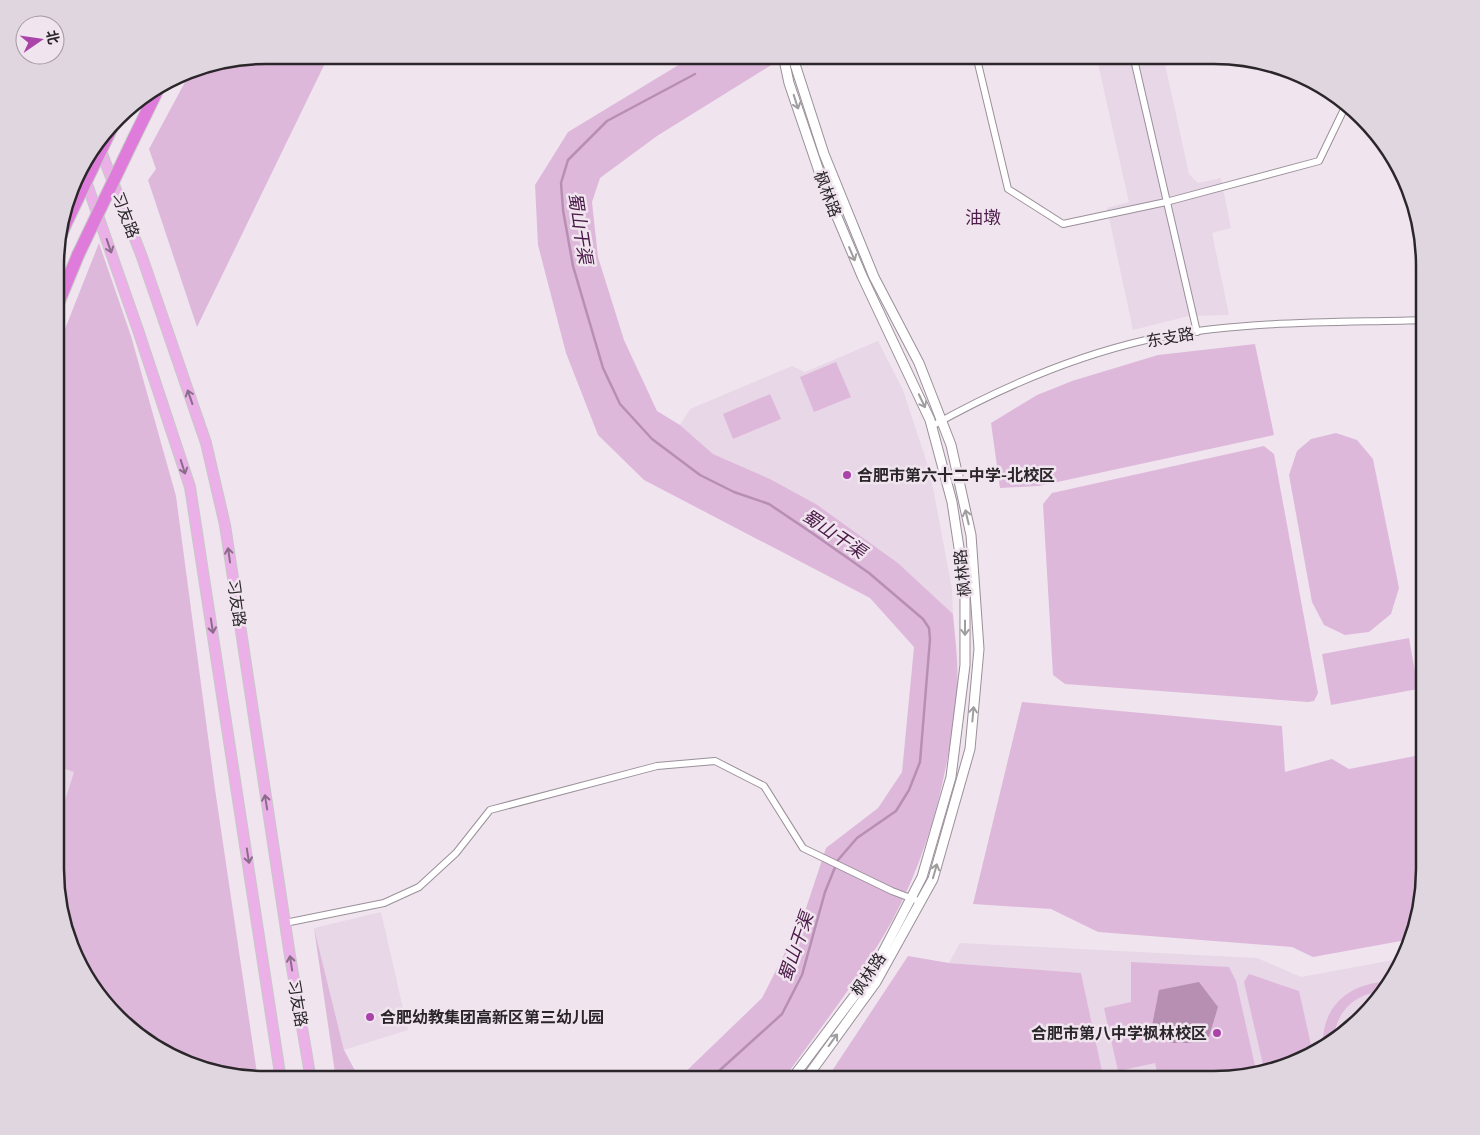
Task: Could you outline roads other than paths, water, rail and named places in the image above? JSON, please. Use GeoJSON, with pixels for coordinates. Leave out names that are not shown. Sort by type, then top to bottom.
{"type":"FeatureCollection","features":[{"type":"Feature","properties":{"kind":"highway"},"geometry":{"type":"LineString","coordinates":[[64,289],[78,255],[154,97]]}},
{"type":"Feature","properties":{"kind":"highway"},"geometry":{"type":"LineString","coordinates":[[72,209],[102,147]]}},
{"type":"Feature","properties":{"kind":"main road","name":"枫林路"},"geometry":{"type":"LineString","coordinates":[[785,64],[789,83],[824,186],[862,276],[932,426],[952,502],[965,587],[965,665],[952,777],[916,900],[876,982],[812,1071]]}},
{"type":"Feature","properties":{"kind":"main road","name":"枫林路"},"geometry":{"type":"LineString","coordinates":[[795,64],[824,154],[874,277],[919,363],[951,445],[971,535],[980,649],[970,749],[932,879],[916,900],[874,971],[798,1071]]}},
{"type":"Feature","properties":{"kind":"main road","name":"习友路"},"geometry":{"type":"LineString","coordinates":[[101,149],[142,257],[206,443],[225,525],[285,923],[310,1071]]}},
{"type":"Feature","properties":{"kind":"main road","name":"习友路"},"geometry":{"type":"LineString","coordinates":[[84,177],[190,487],[280,1071]]}},
{"type":"Feature","properties":{"kind":"street"},"geometry":{"type":"LineString","coordinates":[[978,64],[1008,189],[1063,224],[1166,202],[1319,161],[1343,110]]}},
{"type":"Feature","properties":{"kind":"street"},"geometry":{"type":"LineString","coordinates":[[1135,64],[1197,332]]}},
{"type":"Feature","properties":{"kind":"street","name":"东支路"},"geometry":{"type":"LineString","coordinates":[[932,426],[941,420],[1071,361],[1146,340],[1197,332],[1266,325],[1416,320]]}},
{"type":"Feature","properties":{"kind":"street"},"geometry":{"type":"LineString","coordinates":[[285,923],[384,903],[419,887],[456,853],[490,810],[657,766],[715,760],[764,786],[803,848],[916,900]]}},
{"type":"Feature","properties":{"kind":"waterway","name":"蜀山干渠"},"geometry":{"type":"LineString","coordinates":[[695,74],[607,121],[568,160],[561,183],[563,210],[573,266],[603,368],[620,404],[652,439],[700,475],[734,492],[769,504],[869,573],[923,619],[929,628],[930,639],[920,762],[909,790],[896,811],[857,838],[838,860],[825,892],[802,975],[782,1014],[719,1071]]}},
{"type":"Feature","properties":{"kind":"place","name":"合肥市第六十二中学-北校区"},"geometry":{"type":"Point","coordinates":[847,475]}},
{"type":"Feature","properties":{"kind":"place","name":"合肥幼教集团高新区第三幼儿园"},"geometry":{"type":"Point","coordinates":[370,1017]}},
{"type":"Feature","properties":{"kind":"place","name":"合肥市第八中学枫林校区"},"geometry":{"type":"Point","coordinates":[1217,1033]}},
{"type":"Feature","properties":{"kind":"district","name":"油墩"},"geometry":{"type":"Point","coordinates":[983,218]}}]}
